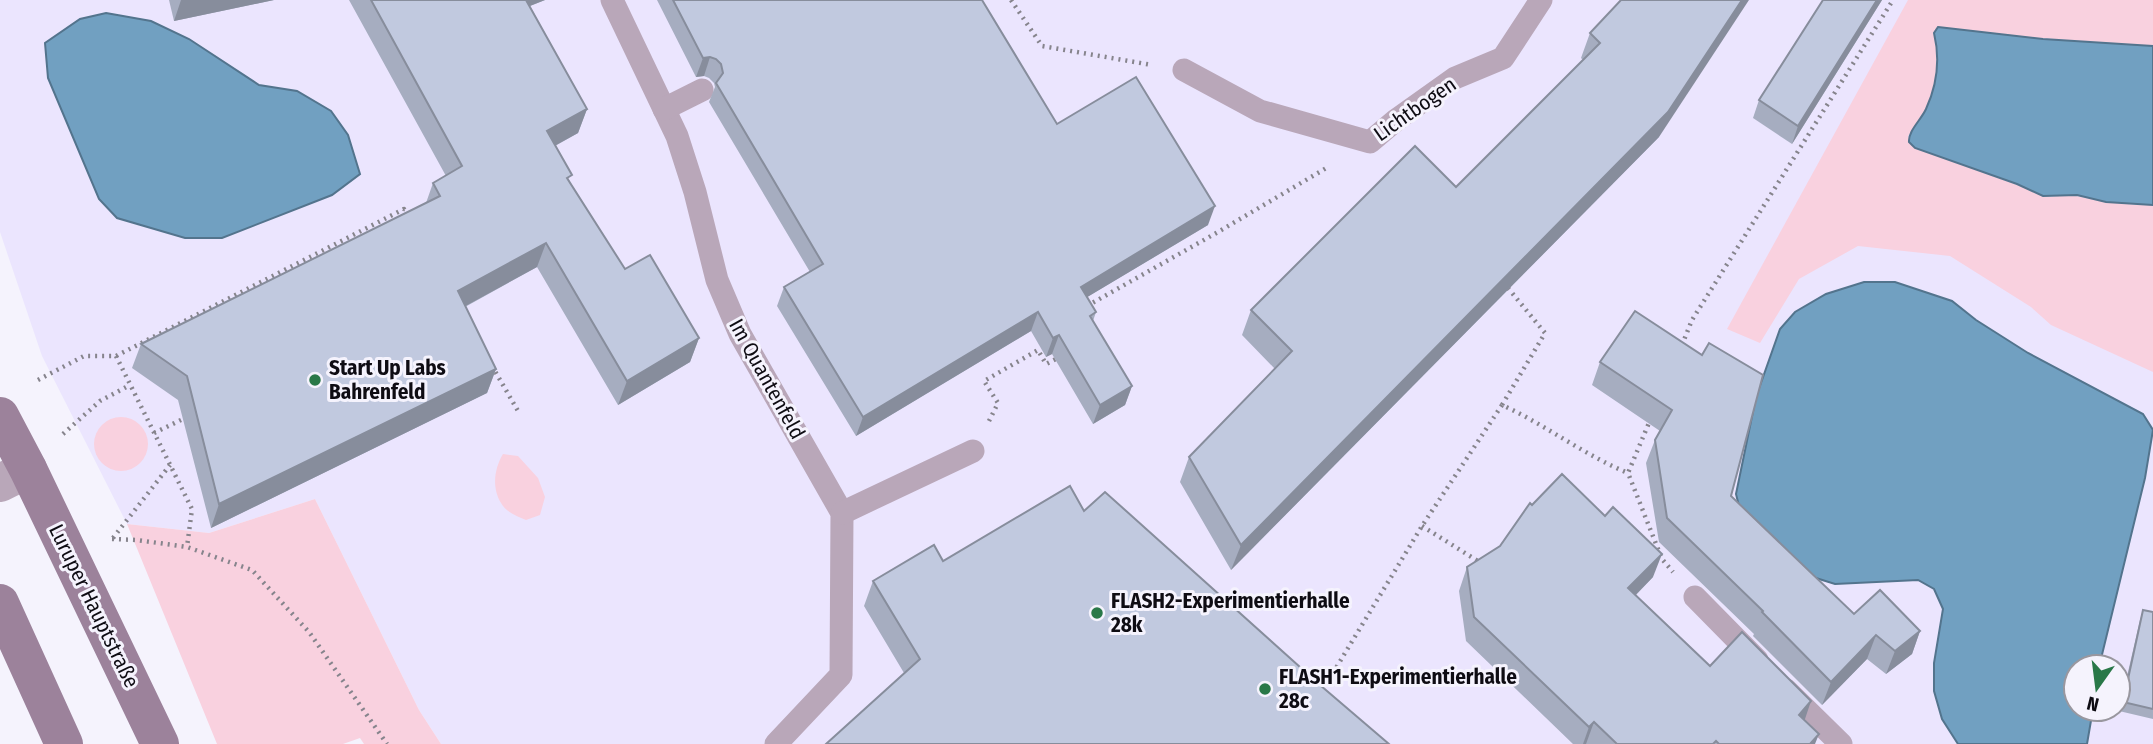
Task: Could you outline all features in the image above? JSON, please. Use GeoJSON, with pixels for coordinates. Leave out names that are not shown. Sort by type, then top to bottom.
{"type":"FeatureCollection","features":[{"type":"Feature","properties":{"kind":"main road","name":"Luruper Hauptstraße"},"geometry":{"type":"LineString","coordinates":[[0,416],[14,476],[160,744]]}},
{"type":"Feature","properties":{"kind":"main road"},"geometry":{"type":"LineString","coordinates":[[0,603],[64,744]]}},
{"type":"Feature","properties":{"kind":"lane","name":"Im Quantenfeld"},"geometry":{"type":"LineString","coordinates":[[612,0],[677,136],[695,192],[717,279],[740,334],[842,513]]}},
{"type":"Feature","properties":{"kind":"lane","name":"Lichtbogen"},"geometry":{"type":"LineString","coordinates":[[1184,70],[1260,111],[1370,142],[1455,78],[1503,58],[1541,0]]}},
{"type":"Feature","properties":{"kind":"lane"},"geometry":{"type":"LineString","coordinates":[[664,109],[702,90]]}},
{"type":"Feature","properties":{"kind":"lane"},"geometry":{"type":"LineString","coordinates":[[776,744],[841,675],[842,513],[973,450]]}},
{"type":"Feature","properties":{"kind":"lane"},"geometry":{"type":"LineString","coordinates":[[1695,597],[1841,744]]}},
{"type":"Feature","properties":{"kind":"path"},"geometry":{"type":"LineString","coordinates":[[1011,0],[1042,46],[1184,70]]}},
{"type":"Feature","properties":{"kind":"path"},"geometry":{"type":"LineString","coordinates":[[1682,346],[1692,320],[1893,0]]}},
{"type":"Feature","properties":{"kind":"path"},"geometry":{"type":"LineString","coordinates":[[1080,310],[1370,142]]}},
{"type":"Feature","properties":{"kind":"path"},"geometry":{"type":"LineString","coordinates":[[38,380],[85,356],[116,356],[404,209],[411,220]]}},
{"type":"Feature","properties":{"kind":"path"},"geometry":{"type":"LineString","coordinates":[[1317,698],[1545,333],[1508,288]]}},
{"type":"Feature","properties":{"kind":"path"},"geometry":{"type":"LineString","coordinates":[[998,402],[984,381],[1038,350],[1046,364],[1067,353]]}},
{"type":"Feature","properties":{"kind":"path"},"geometry":{"type":"LineString","coordinates":[[116,356],[192,509],[187,547]]}},
{"type":"Feature","properties":{"kind":"path"},"geometry":{"type":"LineString","coordinates":[[491,364],[517,411]]}},
{"type":"Feature","properties":{"kind":"path"},"geometry":{"type":"LineString","coordinates":[[63,434],[100,401],[130,385]]}},
{"type":"Feature","properties":{"kind":"path"},"geometry":{"type":"LineString","coordinates":[[1502,405],[1628,473]]}},
{"type":"Feature","properties":{"kind":"path"},"geometry":{"type":"LineString","coordinates":[[1655,409],[1628,473],[1662,559],[1695,597]]}},
{"type":"Feature","properties":{"kind":"path"},"geometry":{"type":"LineString","coordinates":[[154,433],[183,419]]}},
{"type":"Feature","properties":{"kind":"path"},"geometry":{"type":"LineString","coordinates":[[170,465],[112,539],[187,547],[252,570],[309,632],[387,744]]}},
{"type":"Feature","properties":{"kind":"path"},"geometry":{"type":"LineString","coordinates":[[1422,526],[1492,570]]}},
{"type":"Feature","properties":{"kind":"shaded area"},"geometry":{"type":"Polygon","coordinates":[[[0,0],[2153,0],[2153,744],[441,744],[419,710],[315,499],[209,533],[127,524],[42,356],[0,232],[0,0]]]}},
{"type":"Feature","properties":{"kind":"shaded area"},"geometry":{"type":"Polygon","coordinates":[[[1908,0],[2153,0],[2153,46],[1934,33],[1937,61],[1933,88],[1923,113],[1908,136],[1915,148],[2051,197],[2072,196],[2113,203],[2153,205],[2153,372],[2051,325],[2031,307],[1950,256],[1858,246],[1799,279],[1760,343],[1727,329],[1908,0]]]}},
{"type":"Feature","properties":{"kind":"shaded area"},"geometry":{"type":"Polygon","coordinates":[[[121,417],[140,425],[148,444],[140,463],[121,471],[102,463],[94,444],[102,425],[121,417]]]}},
{"type":"Feature","properties":{"kind":"shaded area"},"geometry":{"type":"Polygon","coordinates":[[[503,454],[518,456],[538,478],[545,497],[540,515],[526,520],[508,511],[499,500],[495,480],[503,454]]]}},
{"type":"Feature","properties":{"kind":"shaded area"},"geometry":{"type":"Polygon","coordinates":[[[315,499],[419,710],[441,744],[364,744],[360,738],[343,744],[217,744],[127,524],[209,533],[315,499]]]}},
{"type":"Feature","properties":{"kind":"water"},"geometry":{"type":"Polygon","coordinates":[[[106,13],[151,21],[189,39],[259,85],[297,91],[331,111],[348,135],[360,174],[332,195],[222,238],[185,238],[117,218],[99,199],[48,78],[45,43],[80,19],[106,13]]]}},
{"type":"Feature","properties":{"kind":"water"},"geometry":{"type":"Polygon","coordinates":[[[1938,27],[2043,39],[2153,46],[2153,205],[2106,202],[2077,195],[2043,196],[2017,184],[1915,148],[1909,138],[1933,91],[1937,62],[1934,33],[1938,27]]]}},
{"type":"Feature","properties":{"kind":"water"},"geometry":{"type":"Polygon","coordinates":[[[1864,282],[1895,282],[1952,301],[1976,320],[2028,353],[2143,414],[2153,430],[2145,478],[2102,653],[2062,653],[2062,723],[2091,723],[2087,744],[1958,744],[1942,719],[1934,691],[1934,663],[1943,609],[1934,589],[1918,580],[1835,584],[1816,578],[1795,563],[1741,514],[1736,494],[1756,397],[1780,329],[1795,312],[1826,294],[1864,282]]]}},
{"type":"Feature","properties":{"kind":"building"},"geometry":{"type":"Polygon","coordinates":[[[371,0],[526,0],[587,109],[547,131],[572,175],[567,178],[625,269],[650,255],[699,338],[627,381],[546,243],[458,291],[496,369],[219,504],[187,376],[141,344],[440,196],[433,183],[462,166],[371,0]]]}},
{"type":"Feature","properties":{"kind":"building"},"geometry":{"type":"Polygon","coordinates":[[[673,0],[982,0],[1057,124],[1136,77],[1215,206],[1081,287],[1096,312],[1090,316],[1132,386],[1100,405],[1059,335],[1053,338],[1038,312],[863,417],[784,287],[823,264],[716,83],[723,73],[721,64],[710,57],[703,58],[673,0]]]}},
{"type":"Feature","properties":{"kind":"building"},"geometry":{"type":"Polygon","coordinates":[[[1621,0],[1742,0],[1668,112],[1241,545],[1189,457],[1292,351],[1251,310],[1415,146],[1456,187],[1600,43],[1590,33],[1621,0]]]}},
{"type":"Feature","properties":{"kind":"building"},"geometry":{"type":"Polygon","coordinates":[[[1823,0],[1877,0],[1798,126],[1759,100],[1823,0]]]}},
{"type":"Feature","properties":{"kind":"building"},"geometry":{"type":"Polygon","coordinates":[[[1635,311],[1702,355],[1709,343],[1763,375],[1731,496],[1854,614],[1880,590],[1920,631],[1895,651],[1876,635],[1831,682],[1763,611],[1667,518],[1655,440],[1672,410],[1600,362],[1635,311]]]}},
{"type":"Feature","properties":{"kind":"building"},"geometry":{"type":"Polygon","coordinates":[[[1562,474],[1605,516],[1613,507],[1662,554],[1628,588],[1710,666],[1742,632],[1811,701],[1799,715],[1819,734],[1810,744],[1719,744],[1716,741],[1713,744],[1617,744],[1594,722],[1589,727],[1474,617],[1467,567],[1500,546],[1530,503],[1532,505],[1562,474]]]}},
{"type":"Feature","properties":{"kind":"building","name":"FLASH2-Experimentierhalle 28k"},"geometry":{"type":"Polygon","coordinates":[[[1070,486],[1084,511],[1105,492],[1389,744],[826,744],[920,659],[873,581],[934,545],[943,561],[1070,486]]]}},
{"type":"Feature","properties":{"kind":"building"},"geometry":{"type":"Polygon","coordinates":[[[2143,610],[2153,612],[2153,709],[2132,704],[2132,661],[2143,610]]]}},
{"type":"Feature","properties":{"kind":"place","name":"Start Up Labs Bahrenfeld"},"geometry":{"type":"Point","coordinates":[315,380]}},
{"type":"Feature","properties":{"kind":"place","name":"FLASH2-Experimentierhalle 28k"},"geometry":{"type":"Point","coordinates":[1097,613]}},
{"type":"Feature","properties":{"kind":"place","name":"FLASH1-Experimentierhalle 28c"},"geometry":{"type":"Point","coordinates":[1265,689]}}]}
